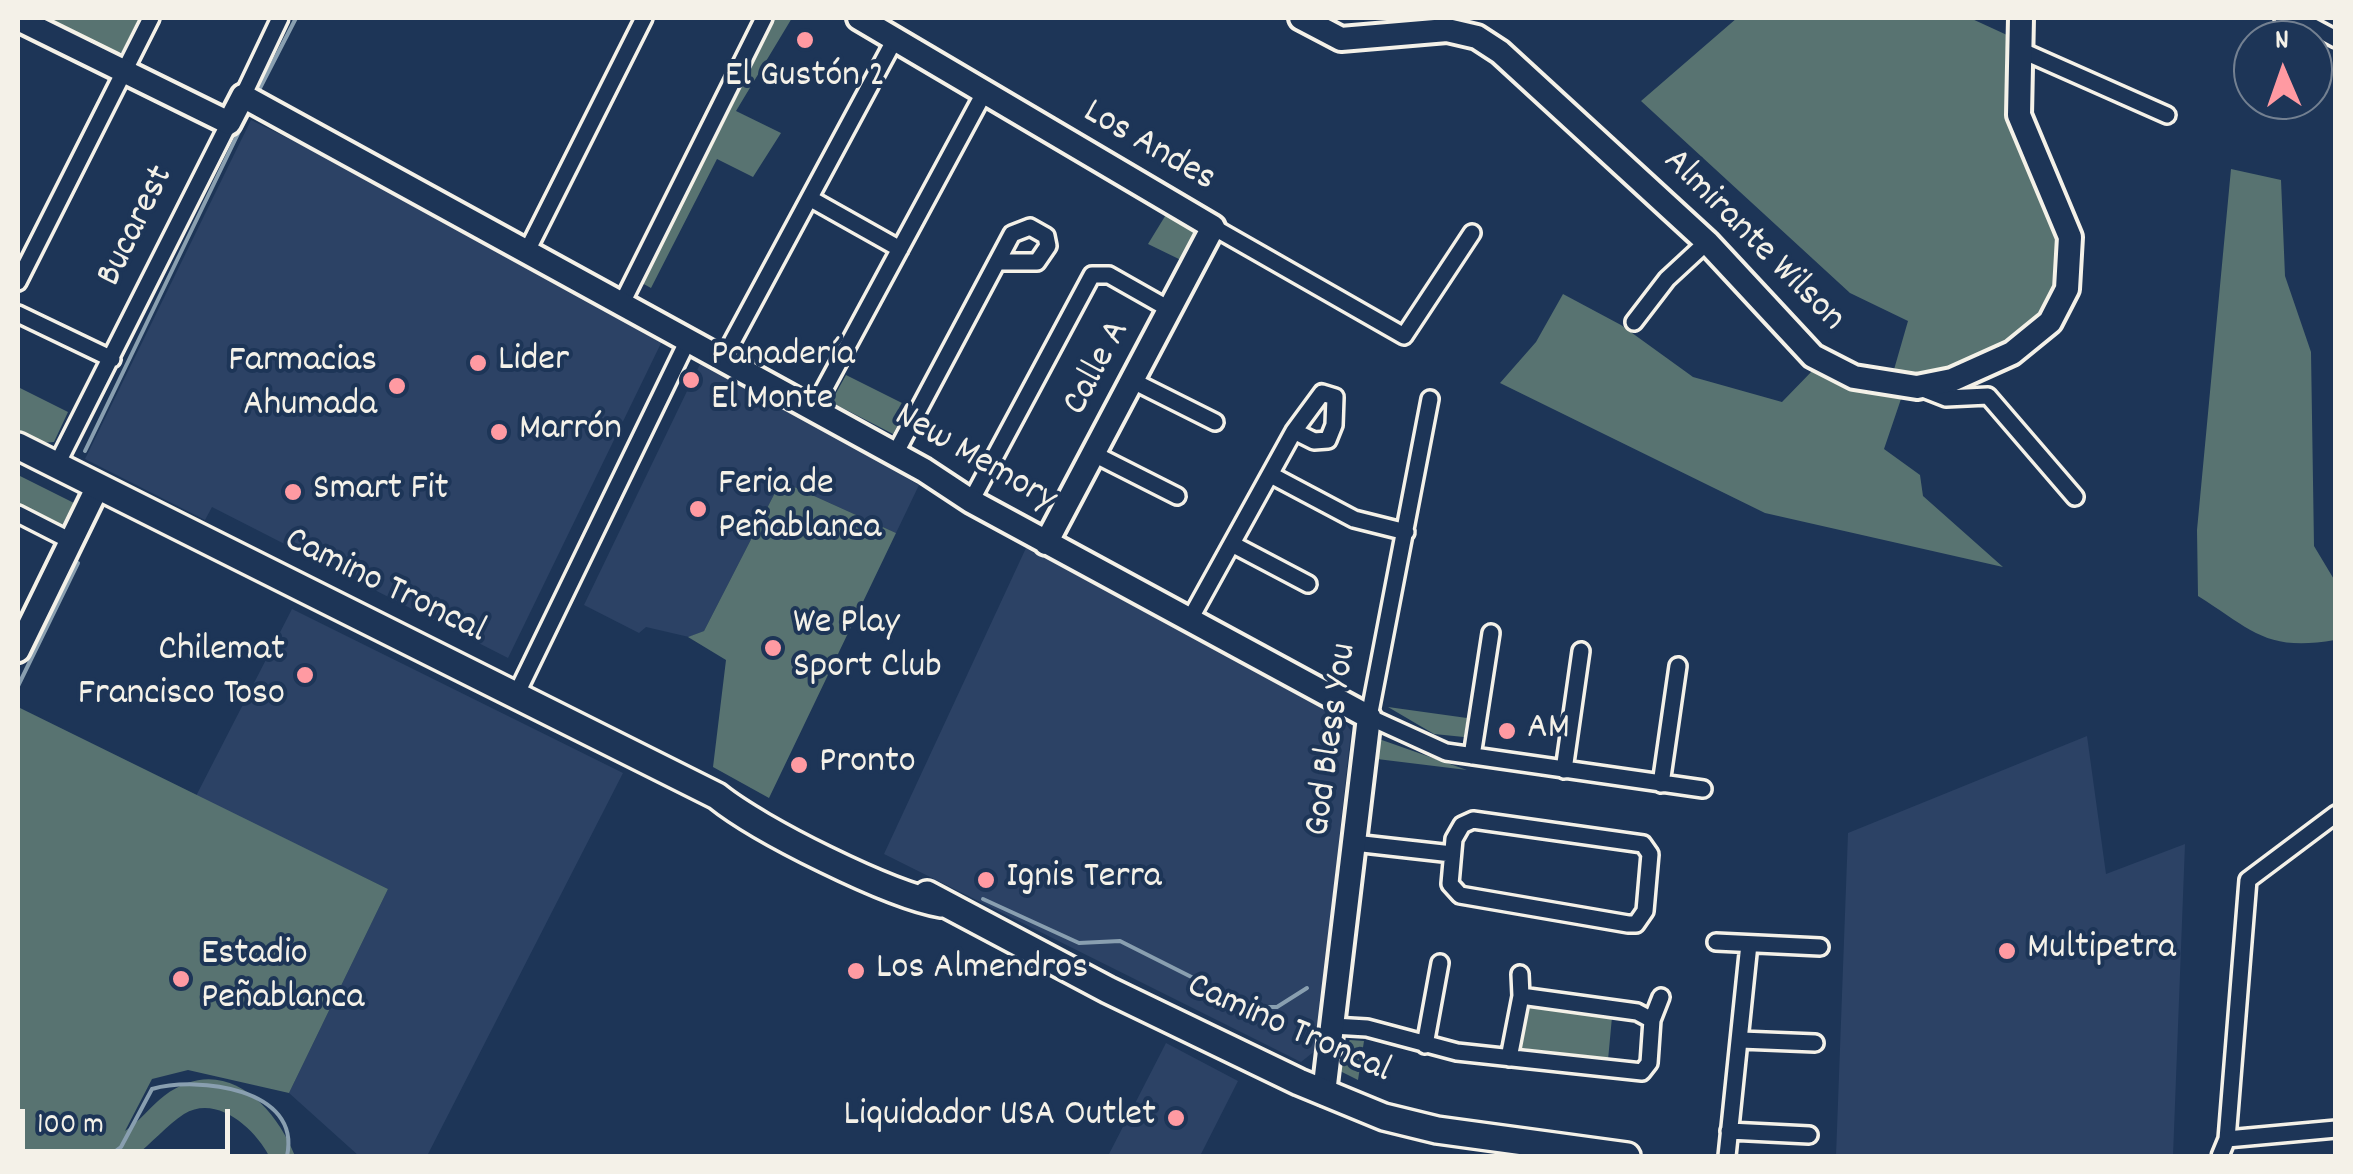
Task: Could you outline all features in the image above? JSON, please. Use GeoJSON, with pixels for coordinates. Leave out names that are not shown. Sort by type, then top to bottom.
{"type":"FeatureCollection","features":[{"type":"Feature","properties":{"kind":"main road","name":"Camino Troncal"},"geometry":{"type":"LineString","coordinates":[[18,446],[718,796],[743,802],[806,831],[941,904],[1324,1093],[1384,1117],[1438,1130],[1627,1156]]}},
{"type":"Feature","properties":{"kind":"street"},"geometry":{"type":"LineString","coordinates":[[18,282],[151,18]]}},
{"type":"Feature","properties":{"kind":"street","name":"Bucarest"},"geometry":{"type":"LineString","coordinates":[[56,466],[280,18]]}},
{"type":"Feature","properties":{"kind":"street"},"geometry":{"type":"LineString","coordinates":[[528,248],[644,18]]}},
{"type":"Feature","properties":{"kind":"street"},"geometry":{"type":"LineString","coordinates":[[622,301],[764,18]]}},
{"type":"Feature","properties":{"kind":"street","name":"Los Andes"},"geometry":{"type":"LineString","coordinates":[[859,18],[1404,336],[1472,233]]}},
{"type":"Feature","properties":{"kind":"street","name":"Almirante Wilson"},"geometry":{"type":"LineString","coordinates":[[1301,18],[1341,39],[1429,29],[1477,37],[1500,52],[1707,242],[1813,356],[1854,377],[1917,386],[1970,373],[2012,353],[2050,322],[2068,289],[2070,238],[2019,115],[2020,18]]}},
{"type":"Feature","properties":{"kind":"street"},"geometry":{"type":"LineString","coordinates":[[2283,18],[2308,24],[2336,39]]}},
{"type":"Feature","properties":{"kind":"street"},"geometry":{"type":"LineString","coordinates":[[20,26],[228,122]]}},
{"type":"Feature","properties":{"kind":"street"},"geometry":{"type":"LineString","coordinates":[[724,357],[895,39]]}},
{"type":"Feature","properties":{"kind":"street"},"geometry":{"type":"LineString","coordinates":[[2018,48],[2167,115]]}},
{"type":"Feature","properties":{"kind":"street"},"geometry":{"type":"LineString","coordinates":[[814,408],[984,93]]}},
{"type":"Feature","properties":{"kind":"street","name":"New Memory"},"geometry":{"type":"LineString","coordinates":[[243,96],[724,357],[1188,622],[1425,746],[1703,789]]}},
{"type":"Feature","properties":{"kind":"street"},"geometry":{"type":"LineString","coordinates":[[811,199],[900,249]]}},
{"type":"Feature","properties":{"kind":"street","name":"Calle A"},"geometry":{"type":"LineString","coordinates":[[1046,542],[1213,227]]}},
{"type":"Feature","properties":{"kind":"street"},"geometry":{"type":"LineString","coordinates":[[1634,322],[1667,280],[1707,242]]}},
{"type":"Feature","properties":{"kind":"street"},"geometry":{"type":"LineString","coordinates":[[896,454],[997,262]]}},
{"type":"Feature","properties":{"kind":"street"},"geometry":{"type":"LineString","coordinates":[[971,501],[1092,275],[1109,275],[1169,309]]}},
{"type":"Feature","properties":{"kind":"street"},"geometry":{"type":"LineString","coordinates":[[18,314],[112,359]]}},
{"type":"Feature","properties":{"kind":"street"},"geometry":{"type":"LineString","coordinates":[[516,695],[689,338]]}},
{"type":"Feature","properties":{"kind":"street"},"geometry":{"type":"LineString","coordinates":[[1133,380],[1216,422]]}},
{"type":"Feature","properties":{"kind":"street"},"geometry":{"type":"LineString","coordinates":[[1917,386],[1946,398],[1988,396],[2075,497]]}},
{"type":"Feature","properties":{"kind":"street","name":"God Bless You"},"geometry":{"type":"LineString","coordinates":[[1324,1093],[1369,717],[1430,399]]}},
{"type":"Feature","properties":{"kind":"street"},"geometry":{"type":"LineString","coordinates":[[1188,622],[1294,431]]}},
{"type":"Feature","properties":{"kind":"street"},"geometry":{"type":"LineString","coordinates":[[1094,454],[1177,496]]}},
{"type":"Feature","properties":{"kind":"street"},"geometry":{"type":"LineString","coordinates":[[1271,475],[1354,518],[1406,532]]}},
{"type":"Feature","properties":{"kind":"street"},"geometry":{"type":"LineString","coordinates":[[18,650],[97,488]]}},
{"type":"Feature","properties":{"kind":"street"},"geometry":{"type":"LineString","coordinates":[[18,514],[70,541]]}},
{"type":"Feature","properties":{"kind":"street"},"geometry":{"type":"LineString","coordinates":[[1232,544],[1308,584]]}},
{"type":"Feature","properties":{"kind":"street"},"geometry":{"type":"LineString","coordinates":[[1472,756],[1491,633]]}},
{"type":"Feature","properties":{"kind":"street"},"geometry":{"type":"LineString","coordinates":[[1564,770],[1582,651]]}},
{"type":"Feature","properties":{"kind":"street"},"geometry":{"type":"LineString","coordinates":[[1661,784],[1678,666]]}},
{"type":"Feature","properties":{"kind":"street"},"geometry":{"type":"LineString","coordinates":[[2220,1156],[2227,1140],[2248,880],[2336,814]]}},
{"type":"Feature","properties":{"kind":"street"},"geometry":{"type":"LineString","coordinates":[[1473,820],[1643,844],[1650,854],[1645,911],[1636,924],[1628,924],[1474,900],[1452,890],[1452,854],[1462,825],[1473,820]]}},
{"type":"Feature","properties":{"kind":"street"},"geometry":{"type":"LineString","coordinates":[[1354,843],[1452,854]]}},
{"type":"Feature","properties":{"kind":"street"},"geometry":{"type":"LineString","coordinates":[[1716,942],[1820,947]]}},
{"type":"Feature","properties":{"kind":"street"},"geometry":{"type":"LineString","coordinates":[[1726,1156],[1750,944]]}},
{"type":"Feature","properties":{"kind":"street"},"geometry":{"type":"LineString","coordinates":[[1425,1045],[1440,963]]}},
{"type":"Feature","properties":{"kind":"street"},"geometry":{"type":"LineString","coordinates":[[1509,1058],[1521,996],[1520,974]]}},
{"type":"Feature","properties":{"kind":"street"},"geometry":{"type":"LineString","coordinates":[[1521,996],[1637,1012],[1652,1020]]}},
{"type":"Feature","properties":{"kind":"street"},"geometry":{"type":"LineString","coordinates":[[1333,1026],[1367,1028],[1425,1045],[1509,1058],[1642,1072],[1649,1063],[1652,1020],[1661,997]]}},
{"type":"Feature","properties":{"kind":"street"},"geometry":{"type":"LineString","coordinates":[[1741,1040],[1814,1043]]}},
{"type":"Feature","properties":{"kind":"street"},"geometry":{"type":"LineString","coordinates":[[2227,1140],[2336,1129]]}},
{"type":"Feature","properties":{"kind":"street"},"geometry":{"type":"LineString","coordinates":[[1730,1131],[1810,1135]]}},
{"type":"Feature","properties":{"kind":"shaded area"},"geometry":{"type":"Polygon","coordinates":[[[251,120],[367,177],[664,337],[508,658],[212,507],[205,520],[85,459],[251,120]]]}},
{"type":"Feature","properties":{"kind":"shaded area","name":"Feria de Peñablanca"},"geometry":{"type":"Polygon","coordinates":[[[702,360],[919,485],[896,533],[781,481],[704,631],[689,637],[646,627],[639,633],[584,605],[702,360]]]}},
{"type":"Feature","properties":{"kind":"shaded area"},"geometry":{"type":"Polygon","coordinates":[[[1026,548],[1341,717],[1351,731],[1316,1050],[1301,1062],[884,854],[1026,548]]]}},
{"type":"Feature","properties":{"kind":"shaded area"},"geometry":{"type":"Polygon","coordinates":[[[292,609],[623,773],[427,1156],[359,1156],[289,1093],[388,889],[196,796],[292,609]]]}},
{"type":"Feature","properties":{"kind":"shaded area"},"geometry":{"type":"Polygon","coordinates":[[[2087,736],[2106,874],[2185,844],[2173,1156],[1836,1156],[1848,833],[2087,736]]]}},
{"type":"Feature","properties":{"kind":"shaded area"},"geometry":{"type":"Polygon","coordinates":[[[1166,1043],[1238,1081],[1200,1156],[1108,1156],[1166,1043]]]}},
{"type":"Feature","properties":{"kind":"green space"},"geometry":{"type":"Polygon","coordinates":[[[39,18],[139,18],[122,52],[113,55],[39,18]]]}},
{"type":"Feature","properties":{"kind":"green space"},"geometry":{"type":"Polygon","coordinates":[[[773,18],[792,18],[736,111],[781,133],[753,177],[717,159],[651,288],[640,282],[773,18]]]}},
{"type":"Feature","properties":{"kind":"green space"},"geometry":{"type":"Polygon","coordinates":[[[1737,18],[1970,18],[2007,35],[2006,84],[2012,121],[2059,251],[2059,277],[2051,302],[2030,326],[1995,349],[1958,365],[1932,373],[1893,373],[1908,321],[1850,293],[1641,101],[1737,18]]]}},
{"type":"Feature","properties":{"kind":"green space"},"geometry":{"type":"Polygon","coordinates":[[[2231,169],[2281,180],[2285,276],[2311,352],[2314,546],[2335,581],[2335,640],[2276,640],[2247,628],[2198,596],[2197,530],[2231,169]]]}},
{"type":"Feature","properties":{"kind":"green space"},"geometry":{"type":"Polygon","coordinates":[[[1167,213],[1200,231],[1185,262],[1148,244],[1167,213]]]}},
{"type":"Feature","properties":{"kind":"green space"},"geometry":{"type":"Polygon","coordinates":[[[1563,294],[1621,325],[1693,377],[1782,402],[1815,368],[1902,396],[1884,449],[1920,475],[1923,496],[2003,567],[1765,513],[1500,383],[1536,342],[1563,294]]]}},
{"type":"Feature","properties":{"kind":"green space"},"geometry":{"type":"Polygon","coordinates":[[[846,375],[908,406],[893,434],[831,402],[846,375]]]}},
{"type":"Feature","properties":{"kind":"green space"},"geometry":{"type":"Polygon","coordinates":[[[18,387],[68,412],[54,442],[42,443],[18,431],[18,387]]]}},
{"type":"Feature","properties":{"kind":"green space"},"geometry":{"type":"Polygon","coordinates":[[[18,475],[74,503],[60,529],[18,508],[18,475]]]}},
{"type":"Feature","properties":{"kind":"green space","name":"We Play Sport Club"},"geometry":{"type":"Polygon","coordinates":[[[781,481],[896,533],[769,798],[713,767],[726,660],[688,637],[704,631],[781,481]]]}},
{"type":"Feature","properties":{"kind":"green space","name":"Estadio Peñablanca"},"geometry":{"type":"Polygon","coordinates":[[[18,707],[388,889],[289,1093],[188,1070],[152,1079],[125,1131],[164,1096],[185,1084],[206,1079],[225,1082],[260,1102],[286,1136],[295,1156],[269,1156],[234,1117],[209,1108],[184,1114],[135,1156],[18,1156],[18,707]]]}},
{"type":"Feature","properties":{"kind":"green space"},"geometry":{"type":"Polygon","coordinates":[[[1388,707],[1467,718],[1464,737],[1434,734],[1388,707]]]}},
{"type":"Feature","properties":{"kind":"green space"},"geometry":{"type":"Polygon","coordinates":[[[1379,739],[1467,770],[1377,759],[1379,739]]]}},
{"type":"Feature","properties":{"kind":"green space"},"geometry":{"type":"Polygon","coordinates":[[[1527,1004],[1612,1017],[1608,1060],[1521,1048],[1527,1004]]]}},
{"type":"Feature","properties":{"kind":"green space"},"geometry":{"type":"Polygon","coordinates":[[[1350,1040],[1364,1041],[1358,1080],[1340,1071],[1343,1046],[1350,1040]]]}},
{"type":"Feature","properties":{"kind":"waterway"},"geometry":{"type":"LineString","coordinates":[[260,88],[296,18]]}},
{"type":"Feature","properties":{"kind":"waterway"},"geometry":{"type":"LineString","coordinates":[[85,451],[248,113]]}},
{"type":"Feature","properties":{"kind":"waterway"},"geometry":{"type":"LineString","coordinates":[[18,686],[78,563]]}},
{"type":"Feature","properties":{"kind":"waterway"},"geometry":{"type":"LineString","coordinates":[[983,899],[1079,943],[1120,941],[1251,1007],[1277,1007],[1307,988]]}},
{"type":"Feature","properties":{"kind":"waterway"},"geometry":{"type":"LineString","coordinates":[[109,1156],[121,1147],[152,1089],[194,1084],[242,1092],[263,1101],[279,1115],[287,1133],[287,1156]]}},
{"type":"Feature","properties":{"kind":"place","name":"El Gustón 2"},"geometry":{"type":"Point","coordinates":[805,40]}},
{"type":"Feature","properties":{"kind":"place","name":"Lider"},"geometry":{"type":"Point","coordinates":[478,363]}},
{"type":"Feature","properties":{"kind":"place","name":"Panadería El Monte"},"geometry":{"type":"Point","coordinates":[691,380]}},
{"type":"Feature","properties":{"kind":"place","name":"Farmacias Ahumada"},"geometry":{"type":"Point","coordinates":[397,386]}},
{"type":"Feature","properties":{"kind":"place","name":"Marrón"},"geometry":{"type":"Point","coordinates":[499,432]}},
{"type":"Feature","properties":{"kind":"place","name":"Smart Fit"},"geometry":{"type":"Point","coordinates":[293,492]}},
{"type":"Feature","properties":{"kind":"place","name":"Feria de Peñablanca"},"geometry":{"type":"Point","coordinates":[698,509]}},
{"type":"Feature","properties":{"kind":"place","name":"We Play Sport Club"},"geometry":{"type":"Point","coordinates":[773,648]}},
{"type":"Feature","properties":{"kind":"place","name":"Chilemat Francisco Toso"},"geometry":{"type":"Point","coordinates":[305,675]}},
{"type":"Feature","properties":{"kind":"place","name":"AM"},"geometry":{"type":"Point","coordinates":[1507,731]}},
{"type":"Feature","properties":{"kind":"place","name":"Pronto"},"geometry":{"type":"Point","coordinates":[799,765]}},
{"type":"Feature","properties":{"kind":"place","name":"Ignis Terra"},"geometry":{"type":"Point","coordinates":[986,880]}},
{"type":"Feature","properties":{"kind":"place","name":"Multipetra"},"geometry":{"type":"Point","coordinates":[2007,951]}},
{"type":"Feature","properties":{"kind":"place","name":"Los Almendros"},"geometry":{"type":"Point","coordinates":[856,971]}},
{"type":"Feature","properties":{"kind":"place","name":"Estadio Peñablanca"},"geometry":{"type":"Point","coordinates":[181,979]}},
{"type":"Feature","properties":{"kind":"place","name":"Liquidador USA Outlet"},"geometry":{"type":"Point","coordinates":[1176,1118]}}]}
